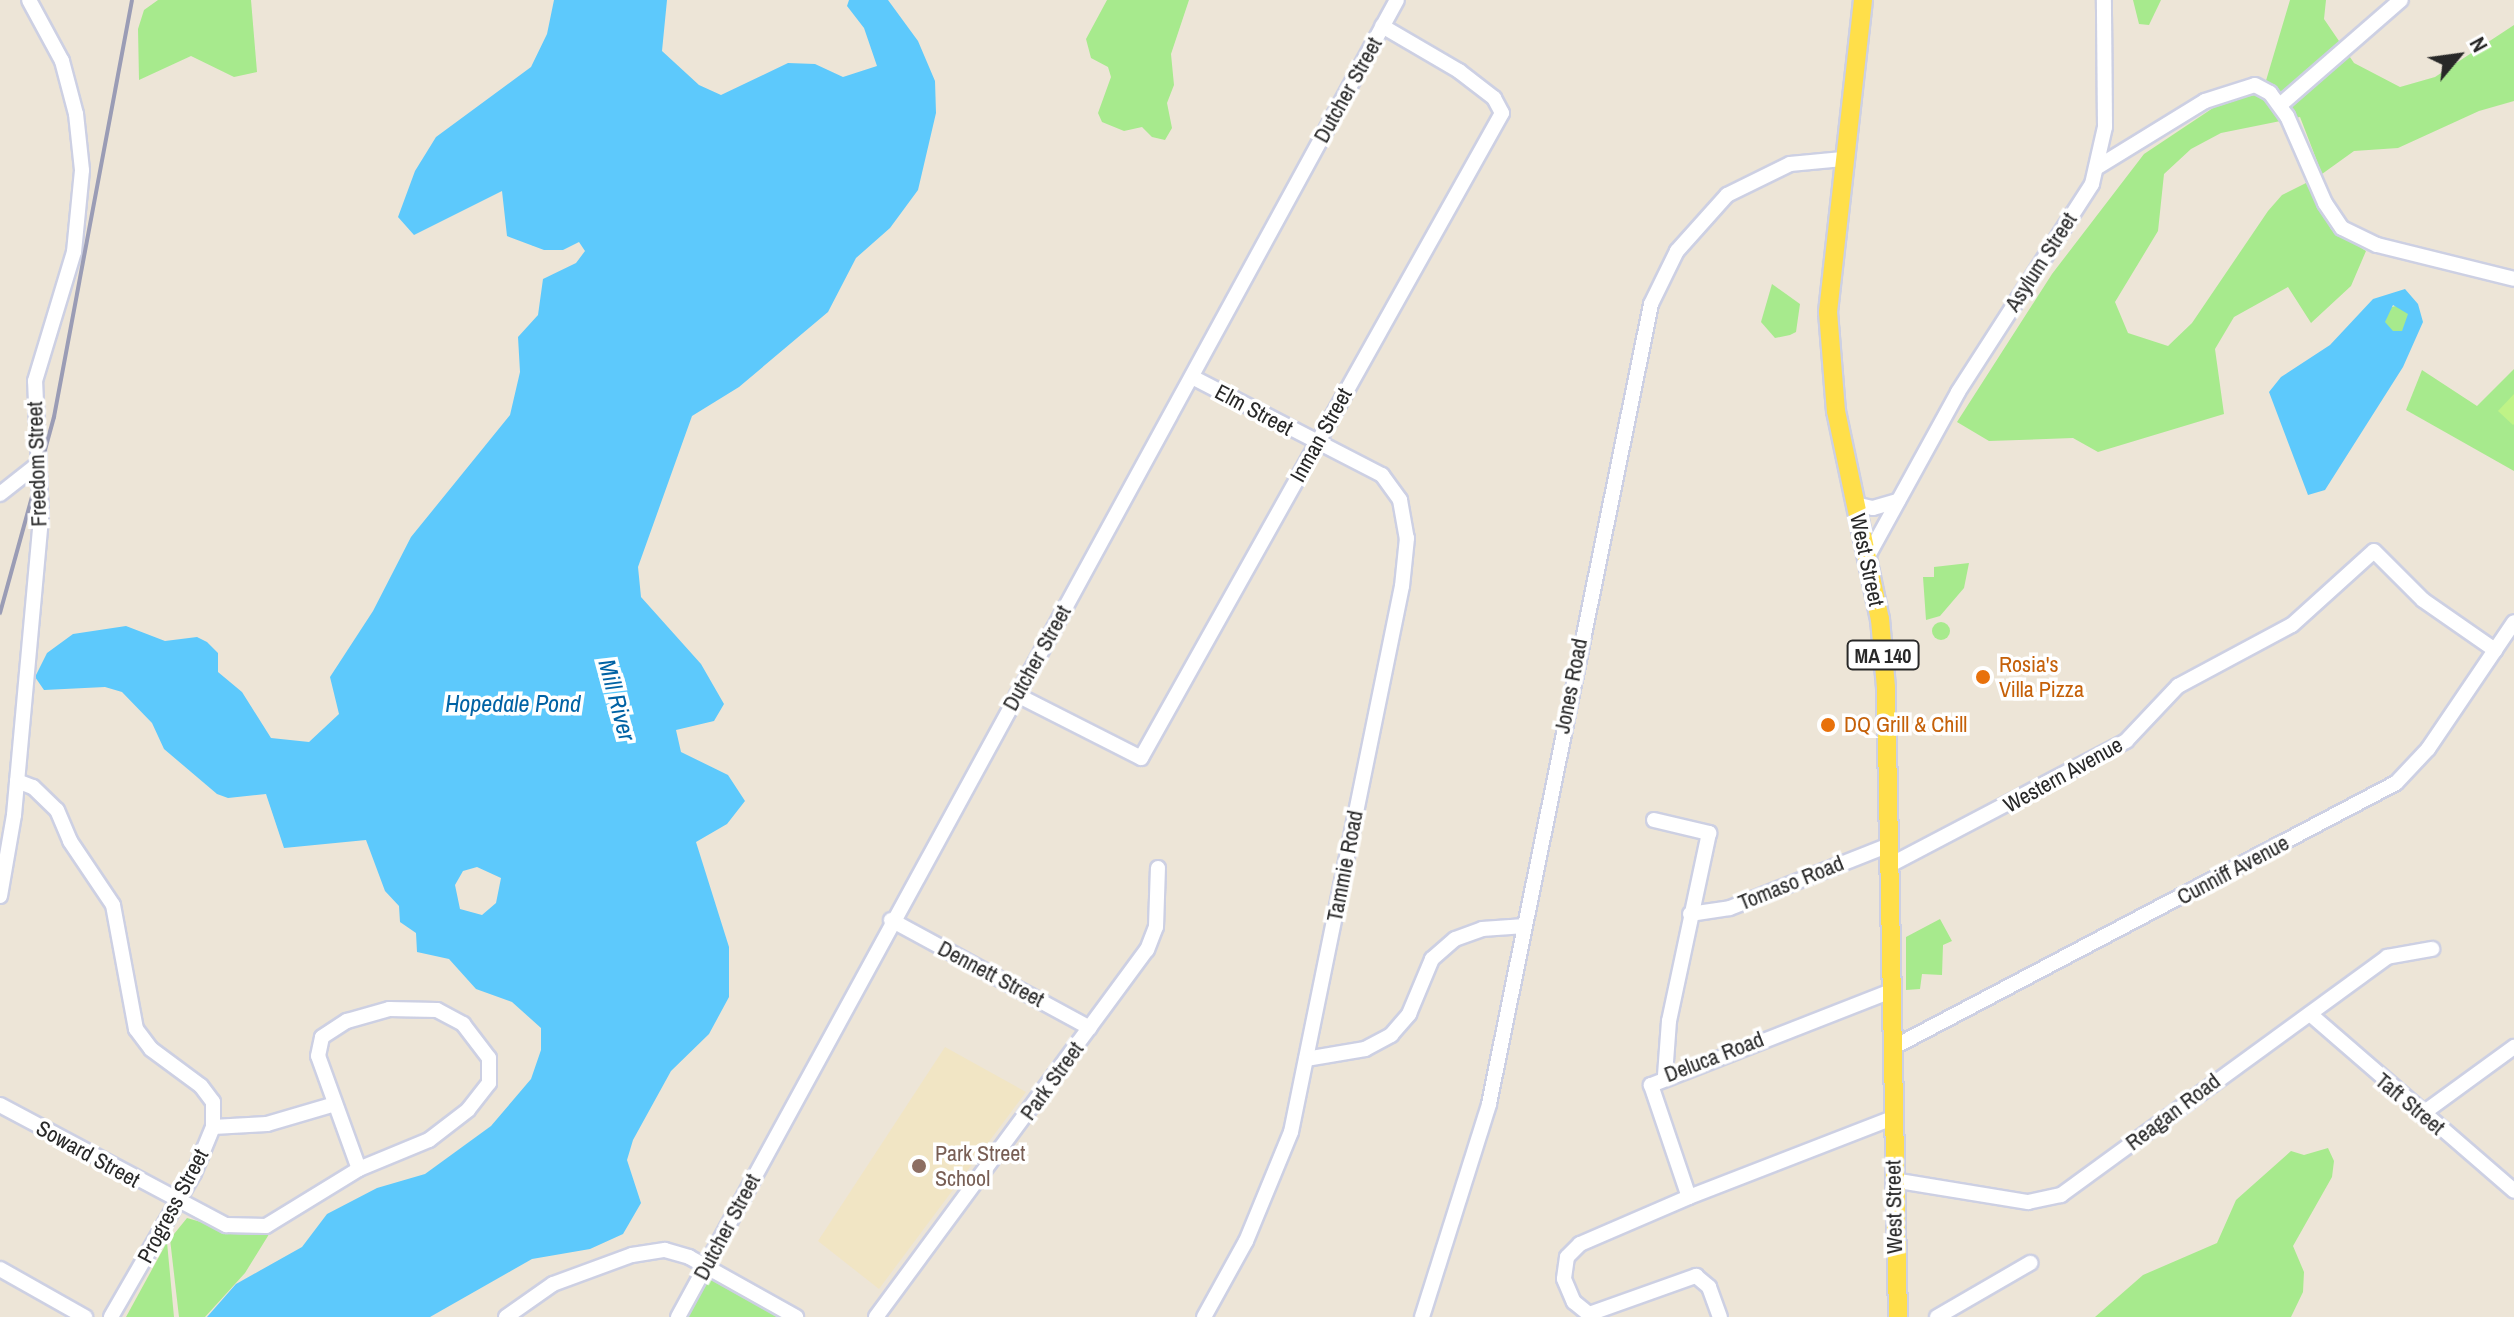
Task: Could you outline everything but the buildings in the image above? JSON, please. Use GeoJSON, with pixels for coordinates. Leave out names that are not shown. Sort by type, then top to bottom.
{"type":"FeatureCollection","features":[{"type":"Feature","properties":{"kind":"main road","name":"West Street"},"geometry":{"type":"LineString","coordinates":[[1863,0],[1831,247],[1828,341],[1855,504],[1868,556],[1886,688],[1898,1317]]}},
{"type":"Feature","properties":{"kind":"street","name":"Freedom Street"},"geometry":{"type":"LineString","coordinates":[[0,896],[17,781],[41,517],[35,381],[74,252],[82,170],[76,114],[62,61],[29,0]]}},
{"type":"Feature","properties":{"kind":"street","name":"Dutcher Street"},"geometry":{"type":"LineString","coordinates":[[678,1317],[891,920],[1397,0]]}},
{"type":"Feature","properties":{"kind":"street","name":"Asylum Street"},"geometry":{"type":"LineString","coordinates":[[1868,556],[1958,392],[2092,184],[2105,127],[2104,0]]}},
{"type":"Feature","properties":{"kind":"street"},"geometry":{"type":"LineString","coordinates":[[2280,105],[2401,0]]}},
{"type":"Feature","properties":{"kind":"street","name":"Inman Street"},"geometry":{"type":"LineString","coordinates":[[1017,695],[1141,758],[1502,113],[1494,98],[1459,71],[1382,26]]}},
{"type":"Feature","properties":{"kind":"street"},"geometry":{"type":"LineString","coordinates":[[2096,168],[2230,89],[2255,85],[2280,105],[2342,228],[2377,245],[2514,279]]}},
{"type":"Feature","properties":{"kind":"street","name":"Jones Road"},"geometry":{"type":"LineString","coordinates":[[1422,1317],[1489,1104],[1651,304],[1677,251],[1727,195],[1790,164],[1843,159]]}},
{"type":"Feature","properties":{"kind":"street","name":"Elm Street"},"geometry":{"type":"LineString","coordinates":[[1192,377],[1317,443]]}},
{"type":"Feature","properties":{"kind":"street","name":"Tammie Road"},"geometry":{"type":"LineString","coordinates":[[1204,1317],[1246,1241],[1286,1148],[1407,543],[1403,509],[1387,479],[1317,443]]}},
{"type":"Feature","properties":{"kind":"street"},"geometry":{"type":"LineString","coordinates":[[0,494],[38,464]]}},
{"type":"Feature","properties":{"kind":"street"},"geometry":{"type":"LineString","coordinates":[[1855,504],[1873,508],[1898,501]]}},
{"type":"Feature","properties":{"kind":"street","name":"Western Avenue"},"geometry":{"type":"LineString","coordinates":[[1890,865],[2126,741],[2178,686],[2292,625],[2374,551],[2423,600],[2495,650]]}},
{"type":"Feature","properties":{"kind":"street","name":"Cunniff Avenue"},"geometry":{"type":"LineString","coordinates":[[1892,1048],[2396,783],[2428,749],[2514,622]]}},
{"type":"Feature","properties":{"kind":"street","name":"Progress Street"},"geometry":{"type":"LineString","coordinates":[[17,781],[33,787],[57,810],[70,841],[113,905],[136,1029],[151,1049],[208,1094],[213,1127],[177,1202],[111,1317]]}},
{"type":"Feature","properties":{"kind":"street"},"geometry":{"type":"LineString","coordinates":[[1654,820],[1709,833],[1690,914],[1663,1064],[1665,1076]]}},
{"type":"Feature","properties":{"kind":"street","name":"Tomaso Road"},"geometry":{"type":"LineString","coordinates":[[1690,914],[1730,908],[1889,845]]}},
{"type":"Feature","properties":{"kind":"street","name":"Park Street"},"geometry":{"type":"LineString","coordinates":[[876,1317],[1151,943],[1158,868]]}},
{"type":"Feature","properties":{"kind":"street","name":"Dennett Street"},"geometry":{"type":"LineString","coordinates":[[891,920],[1090,1028]]}},
{"type":"Feature","properties":{"kind":"street"},"geometry":{"type":"LineString","coordinates":[[1306,1059],[1365,1049],[1391,1035],[1409,1014],[1432,959],[1455,939],[1482,929],[1525,926]]}},
{"type":"Feature","properties":{"kind":"street","name":"Reagan Road"},"geometry":{"type":"LineString","coordinates":[[1893,1180],[1997,1200],[2051,1199],[2387,957],[2432,949]]}},
{"type":"Feature","properties":{"kind":"street","name":"Deluca Road"},"geometry":{"type":"LineString","coordinates":[[1689,1197],[1655,1107],[1651,1085],[1665,1076],[1891,991]]}},
{"type":"Feature","properties":{"kind":"street"},"geometry":{"type":"LineString","coordinates":[[406,1007],[437,1010],[474,1033],[489,1058],[489,1083],[462,1116],[412,1151],[359,1169],[317,1043],[361,1015],[406,1007]]}},
{"type":"Feature","properties":{"kind":"street","name":"Taft Street"},"geometry":{"type":"LineString","coordinates":[[2310,1014],[2514,1191]]}},
{"type":"Feature","properties":{"kind":"street"},"geometry":{"type":"LineString","coordinates":[[2422,1114],[2514,1047]]}},
{"type":"Feature","properties":{"kind":"street"},"geometry":{"type":"LineString","coordinates":[[213,1127],[267,1124],[335,1104]]}},
{"type":"Feature","properties":{"kind":"street","name":"Soward Street"},"geometry":{"type":"LineString","coordinates":[[0,1105],[177,1202],[226,1225],[266,1226],[359,1169]]}},
{"type":"Feature","properties":{"kind":"street"},"geometry":{"type":"LineString","coordinates":[[1720,1317],[1709,1287],[1696,1276],[1589,1314],[1574,1302],[1564,1279],[1567,1257],[1580,1244],[1689,1197],[1893,1118]]}},
{"type":"Feature","properties":{"kind":"street"},"geometry":{"type":"LineString","coordinates":[[506,1317],[553,1284],[632,1255],[672,1251],[796,1317]]}},
{"type":"Feature","properties":{"kind":"street"},"geometry":{"type":"LineString","coordinates":[[1937,1317],[2030,1263]]}},
{"type":"Feature","properties":{"kind":"street"},"geometry":{"type":"LineString","coordinates":[[0,1269],[85,1317]]}},
{"type":"Feature","properties":{"kind":"shaded area","name":"Park Street School"},"geometry":{"type":"Polygon","coordinates":[[[945,1047],[1026,1092],[879,1289],[818,1241],[945,1047]]]}},
{"type":"Feature","properties":{"kind":"green space"},"geometry":{"type":"Polygon","coordinates":[[[158,0],[251,0],[257,72],[234,77],[191,56],[139,80],[138,29],[144,10],[158,0]]]}},
{"type":"Feature","properties":{"kind":"green space"},"geometry":{"type":"Polygon","coordinates":[[[1107,0],[1189,0],[1171,54],[1174,85],[1167,103],[1172,128],[1165,140],[1152,137],[1142,127],[1124,131],[1102,122],[1098,113],[1111,77],[1108,67],[1091,58],[1086,39],[1107,0]]]}},
{"type":"Feature","properties":{"kind":"green space"},"geometry":{"type":"Polygon","coordinates":[[[2133,0],[2161,0],[2149,25],[2139,24],[2133,0]]]}},
{"type":"Feature","properties":{"kind":"green space"},"geometry":{"type":"Polygon","coordinates":[[[2290,0],[2326,0],[2324,19],[2354,63],[2400,87],[2435,77],[2514,25],[2514,101],[2479,111],[2398,148],[2354,151],[2322,174],[2300,117],[2221,133],[2191,149],[2164,174],[2158,231],[2115,302],[2128,333],[2168,346],[2192,323],[2268,211],[2282,195],[2306,183],[2331,229],[2366,251],[2351,286],[2311,323],[2288,287],[2234,317],[2215,349],[2224,414],[2098,452],[2073,438],[1989,441],[1957,422],[2052,274],[2144,154],[2225,100],[2262,94],[2290,0]]]}},
{"type":"Feature","properties":{"kind":"green space"},"geometry":{"type":"Polygon","coordinates":[[[1772,284],[1800,304],[1796,332],[1775,338],[1761,322],[1772,284]]]}},
{"type":"Feature","properties":{"kind":"green space"},"geometry":{"type":"Polygon","coordinates":[[[2397,306],[2406,310],[2410,319],[2406,328],[2397,332],[2388,328],[2384,319],[2388,310],[2397,306]]]}},
{"type":"Feature","properties":{"kind":"green space"},"geometry":{"type":"Polygon","coordinates":[[[2514,369],[2514,471],[2406,410],[2422,370],[2477,406],[2514,369]]]}},
{"type":"Feature","properties":{"kind":"green space"},"geometry":{"type":"Polygon","coordinates":[[[2514,394],[2514,424],[2513,425],[2498,411],[2514,394]]]}},
{"type":"Feature","properties":{"kind":"green space"},"geometry":{"type":"Polygon","coordinates":[[[1969,563],[1964,588],[1940,616],[1926,620],[1923,577],[1934,577],[1934,567],[1969,563]]]}},
{"type":"Feature","properties":{"kind":"green space"},"geometry":{"type":"Polygon","coordinates":[[[1941,622],[1950,631],[1941,640],[1932,631],[1941,622]]]}},
{"type":"Feature","properties":{"kind":"green space"},"geometry":{"type":"Polygon","coordinates":[[[1940,919],[1952,941],[1943,945],[1942,975],[1922,974],[1920,989],[1906,990],[1906,937],[1940,919]]]}},
{"type":"Feature","properties":{"kind":"green space"},"geometry":{"type":"Polygon","coordinates":[[[2328,1148],[2334,1161],[2332,1177],[2293,1246],[2304,1272],[2303,1292],[2291,1317],[2095,1317],[2143,1275],[2217,1243],[2236,1200],[2291,1151],[2304,1155],[2328,1148]]]}},
{"type":"Feature","properties":{"kind":"green space"},"geometry":{"type":"Polygon","coordinates":[[[187,1218],[239,1233],[271,1231],[245,1273],[205,1317],[179,1317],[170,1239],[187,1218]]]}},
{"type":"Feature","properties":{"kind":"green space"},"geometry":{"type":"Polygon","coordinates":[[[167,1242],[174,1317],[126,1317],[167,1242]]]}},
{"type":"Feature","properties":{"kind":"green space"},"geometry":{"type":"Polygon","coordinates":[[[709,1277],[781,1317],[687,1317],[709,1277]]]}},
{"type":"Feature","properties":{"kind":"water","name":"Hopedale Pond"},"geometry":{"type":"Polygon","coordinates":[[[554,0],[667,0],[662,51],[699,85],[721,95],[788,63],[815,64],[843,77],[877,66],[864,28],[847,6],[849,0],[888,0],[918,41],[935,81],[936,113],[918,190],[890,228],[856,258],[828,312],[739,387],[692,416],[638,567],[641,597],[701,664],[724,704],[714,721],[676,730],[681,752],[728,775],[745,801],[727,824],[696,842],[729,947],[729,997],[709,1034],[671,1071],[633,1140],[627,1160],[641,1203],[623,1234],[590,1249],[532,1259],[430,1317],[207,1317],[236,1284],[302,1247],[327,1214],[377,1188],[425,1174],[491,1126],[531,1079],[541,1050],[541,1028],[512,1002],[476,989],[449,959],[417,952],[416,933],[400,922],[399,906],[385,891],[366,840],[284,848],[266,794],[228,798],[217,794],[164,749],[152,723],[122,692],[105,687],[44,690],[35,677],[47,653],[73,634],[126,626],[165,641],[197,637],[207,642],[218,653],[218,672],[242,692],[271,738],[309,742],[339,714],[330,677],[373,611],[411,537],[510,415],[520,372],[518,337],[538,315],[543,279],[576,263],[585,251],[579,242],[563,250],[544,250],[507,236],[502,191],[414,235],[398,217],[415,171],[436,137],[531,67],[547,34],[554,0]],[[477,867],[463,871],[455,885],[460,909],[482,915],[496,903],[501,878],[477,867]]]}},
{"type":"Feature","properties":{"kind":"water"},"geometry":{"type":"Polygon","coordinates":[[[2405,289],[2418,304],[2423,322],[2403,367],[2325,490],[2308,495],[2269,392],[2281,377],[2330,345],[2373,299],[2405,289]],[[2393,305],[2385,322],[2393,331],[2402,331],[2408,314],[2393,305]]]}},
{"type":"Feature","properties":{"kind":"railway"},"geometry":{"type":"LineString","coordinates":[[0,613],[54,417],[132,0]]}},
{"type":"Feature","properties":{"kind":"place","name":"Rosia's Villa Pizza"},"geometry":{"type":"Point","coordinates":[1983,677]}},
{"type":"Feature","properties":{"kind":"place","name":"DQ Grill & Chill"},"geometry":{"type":"Point","coordinates":[1828,725]}},
{"type":"Feature","properties":{"kind":"place","name":"Park Street School"},"geometry":{"type":"Point","coordinates":[919,1166]}},
{"type":"Feature","properties":{"kind":"water label","name":"Mill River"},"geometry":{"type":"Point","coordinates":[617,700]}}]}
